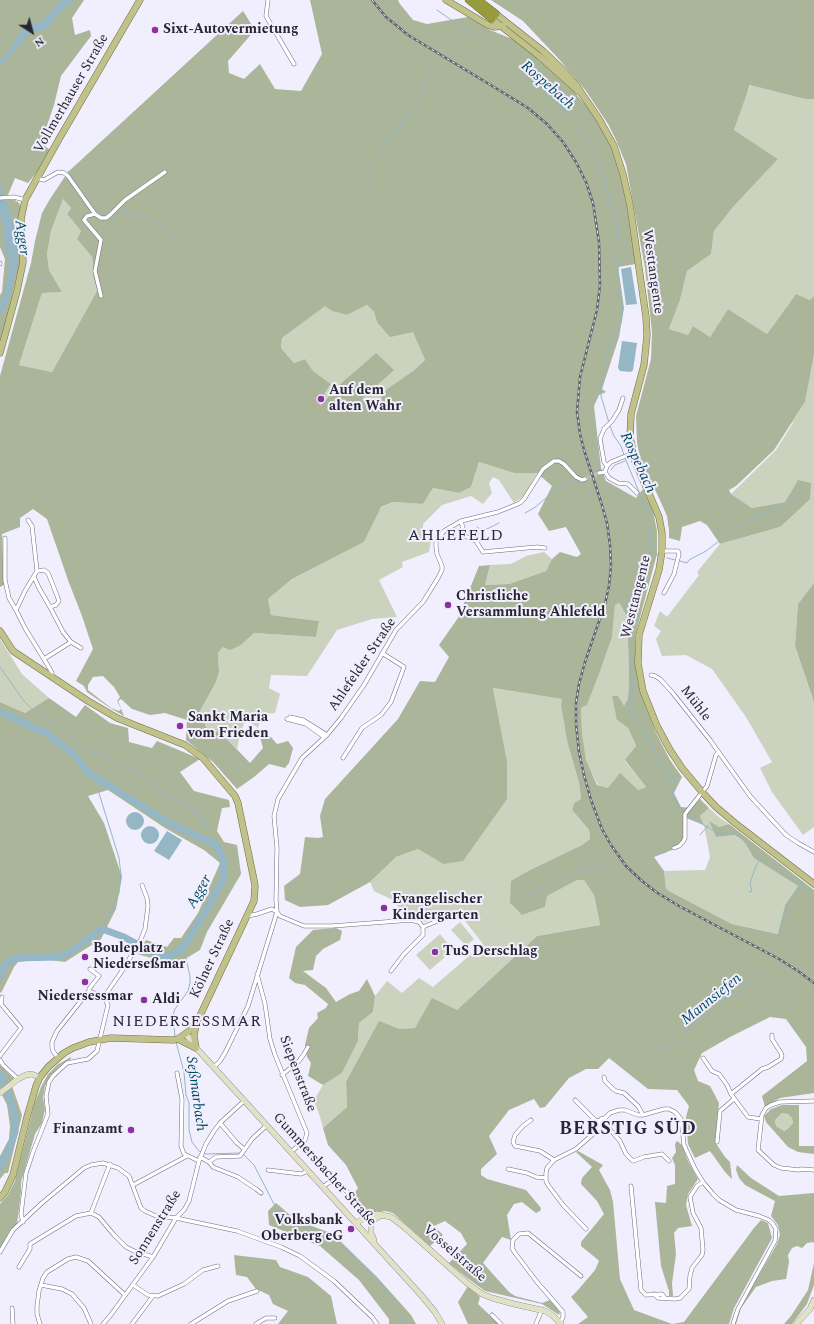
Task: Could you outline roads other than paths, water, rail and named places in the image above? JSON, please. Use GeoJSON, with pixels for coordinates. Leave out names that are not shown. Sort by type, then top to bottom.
{"type":"FeatureCollection","features":[{"type":"Feature","properties":{"kind":"highway","name":"Westtangente"},"geometry":{"type":"LineString","coordinates":[[469,0],[492,19]]}},
{"type":"Feature","properties":{"kind":"highway","name":"Westtangente"},"geometry":{"type":"LineString","coordinates":[[478,0],[492,19]]}},
{"type":"Feature","properties":{"kind":"main road","name":"Vollmerhauser Straße"},"geometry":{"type":"LineString","coordinates":[[0,353],[17,291],[23,262],[21,219],[25,200],[140,0]]}},
{"type":"Feature","properties":{"kind":"main road"},"geometry":{"type":"LineString","coordinates":[[446,0],[492,19]]}},
{"type":"Feature","properties":{"kind":"main road","name":"Westtangente"},"geometry":{"type":"LineString","coordinates":[[492,19],[539,56],[584,97]]}},
{"type":"Feature","properties":{"kind":"main road","name":"Westtangente"},"geometry":{"type":"LineString","coordinates":[[492,19],[512,27],[563,70],[576,85],[599,119],[614,146],[623,174],[630,205],[646,317],[647,335],[644,365],[630,425],[630,454],[638,468],[659,517],[662,550],[659,570],[638,635],[637,649],[643,691],[660,732],[682,768],[702,792],[716,807],[735,823],[814,884]]}},
{"type":"Feature","properties":{"kind":"main road"},"geometry":{"type":"LineString","coordinates":[[501,26],[508,25],[512,27]]}},
{"type":"Feature","properties":{"kind":"main road","name":"Kölner Straße"},"geometry":{"type":"LineString","coordinates":[[0,631],[13,651],[79,695],[117,718],[185,745],[203,758],[238,803],[254,880],[254,901],[197,1022],[186,1034],[176,1039]]}},
{"type":"Feature","properties":{"kind":"main road"},"geometry":{"type":"LineString","coordinates":[[196,1048],[194,1036],[197,1022]]}},
{"type":"Feature","properties":{"kind":"main road","name":"Gummersbacher Straße"},"geometry":{"type":"LineString","coordinates":[[186,1034],[196,1048],[431,1306],[442,1324]]}},
{"type":"Feature","properties":{"kind":"main road"},"geometry":{"type":"LineString","coordinates":[[0,1198],[10,1184],[13,1175],[32,1097],[40,1077],[58,1058],[73,1048],[111,1038],[176,1039],[196,1048]]}},
{"type":"Feature","properties":{"kind":"main road"},"geometry":{"type":"LineString","coordinates":[[1,1092],[26,1075],[31,1074],[40,1077]]}},
{"type":"Feature","properties":{"kind":"main road"},"geometry":{"type":"LineString","coordinates":[[356,1223],[371,1216],[379,1214],[383,1215]]}},
{"type":"Feature","properties":{"kind":"main road"},"geometry":{"type":"LineString","coordinates":[[379,1249],[370,1229],[372,1221],[383,1215]]}},
{"type":"Feature","properties":{"kind":"main road","name":"Vosselstraße"},"geometry":{"type":"LineString","coordinates":[[383,1215],[396,1220],[449,1268],[482,1294],[514,1304],[542,1309],[552,1315],[561,1324]]}},
{"type":"Feature","properties":{"kind":"main road"},"geometry":{"type":"LineString","coordinates":[[796,1324],[810,1308],[814,1300]]}},
{"type":"Feature","properties":{"kind":"street"},"geometry":{"type":"LineString","coordinates":[[268,0],[266,16],[294,64]]}},
{"type":"Feature","properties":{"kind":"street"},"geometry":{"type":"LineString","coordinates":[[37,178],[44,180],[58,172],[64,173],[68,176],[95,214],[101,218],[106,218],[125,200],[165,172]]}},
{"type":"Feature","properties":{"kind":"street"},"geometry":{"type":"LineString","coordinates":[[0,198],[14,197],[25,200]]}},
{"type":"Feature","properties":{"kind":"street"},"geometry":{"type":"LineString","coordinates":[[95,214],[87,216],[84,220],[101,240],[95,271],[101,296]]}},
{"type":"Feature","properties":{"kind":"street"},"geometry":{"type":"LineString","coordinates":[[607,466],[604,462],[600,439],[604,429],[612,421],[619,410],[623,398]]}},
{"type":"Feature","properties":{"kind":"street"},"geometry":{"type":"LineString","coordinates":[[605,472],[607,466],[611,462],[630,454]]}},
{"type":"Feature","properties":{"kind":"street","name":"Ahlefelder Straße"},"geometry":{"type":"LineString","coordinates":[[277,912],[277,848],[274,816],[278,799],[302,758],[326,736],[341,718],[354,701],[401,624],[423,602],[442,570],[436,547],[436,542],[440,536],[444,531],[461,521],[498,512],[520,503],[543,469],[554,461],[559,461],[564,464],[576,477],[585,480]]}},
{"type":"Feature","properties":{"kind":"street"},"geometry":{"type":"LineString","coordinates":[[599,474],[605,472]]}},
{"type":"Feature","properties":{"kind":"street"},"geometry":{"type":"LineString","coordinates":[[605,472],[609,478],[618,483],[628,484],[637,493]]}},
{"type":"Feature","properties":{"kind":"street"},"geometry":{"type":"LineString","coordinates":[[16,610],[37,571],[32,526],[28,520]]}},
{"type":"Feature","properties":{"kind":"street"},"geometry":{"type":"LineString","coordinates":[[461,521],[465,536],[476,541],[483,552],[537,547],[545,548]]}},
{"type":"Feature","properties":{"kind":"street"},"geometry":{"type":"LineString","coordinates":[[5,538],[5,580],[9,598],[52,673],[51,676]]}},
{"type":"Feature","properties":{"kind":"street"},"geometry":{"type":"LineString","coordinates":[[662,550],[678,551],[679,554],[674,574],[664,593]]}},
{"type":"Feature","properties":{"kind":"street"},"geometry":{"type":"LineString","coordinates":[[37,571],[44,570],[48,574],[59,601],[56,605],[50,606]]}},
{"type":"Feature","properties":{"kind":"street"},"geometry":{"type":"LineString","coordinates":[[34,576],[63,632],[71,642],[81,648]]}},
{"type":"Feature","properties":{"kind":"street"},"geometry":{"type":"LineString","coordinates":[[44,659],[71,642]]}},
{"type":"Feature","properties":{"kind":"street"},"geometry":{"type":"LineString","coordinates":[[343,758],[362,728],[381,715],[391,702],[404,667],[382,653]]}},
{"type":"Feature","properties":{"kind":"street","name":"Mühle"},"geometry":{"type":"LineString","coordinates":[[651,675],[660,679],[672,692],[750,796],[786,835],[814,852]]}},
{"type":"Feature","properties":{"kind":"street"},"geometry":{"type":"LineString","coordinates":[[289,718],[306,724],[326,736]]}},
{"type":"Feature","properties":{"kind":"street"},"geometry":{"type":"LineString","coordinates":[[674,848],[683,842],[686,813],[707,786],[716,755],[718,753]]}},
{"type":"Feature","properties":{"kind":"street"},"geometry":{"type":"LineString","coordinates":[[104,997],[124,968],[141,939],[146,924],[148,906],[147,898],[142,885]]}},
{"type":"Feature","properties":{"kind":"street"},"geometry":{"type":"LineString","coordinates":[[247,916],[272,910],[277,912],[280,916],[304,926],[332,926],[411,920],[419,922],[423,927],[424,933],[390,971]]}},
{"type":"Feature","properties":{"kind":"street"},"geometry":{"type":"LineString","coordinates":[[214,1067],[225,1053],[248,1006],[277,912]]}},
{"type":"Feature","properties":{"kind":"street"},"geometry":{"type":"LineString","coordinates":[[423,927],[447,919],[459,912]]}},
{"type":"Feature","properties":{"kind":"street"},"geometry":{"type":"LineString","coordinates":[[58,1058],[53,1051],[52,1042],[57,1031],[90,992],[89,989],[99,976],[90,970]]}},
{"type":"Feature","properties":{"kind":"street","name":"Siepenstraße"},"geometry":{"type":"LineString","coordinates":[[257,973],[265,1004],[272,1047],[282,1075],[307,1133],[305,1140],[291,1152]]}},
{"type":"Feature","properties":{"kind":"street"},"geometry":{"type":"LineString","coordinates":[[23,1222],[21,1214],[26,1173],[48,1114],[46,1096],[49,1082],[53,1076],[67,1063],[88,1059],[97,1051],[108,1005],[104,997],[90,992]]}},
{"type":"Feature","properties":{"kind":"street"},"geometry":{"type":"LineString","coordinates":[[0,1056],[21,1028],[1,1004],[2,997]]}},
{"type":"Feature","properties":{"kind":"street"},"geometry":{"type":"LineString","coordinates":[[731,1094],[762,1069],[781,1059],[782,1054],[772,1039],[772,1035]]}},
{"type":"Feature","properties":{"kind":"street"},"geometry":{"type":"LineString","coordinates":[[282,1075],[299,1061],[304,1054],[305,1047]]}},
{"type":"Feature","properties":{"kind":"street"},"geometry":{"type":"LineString","coordinates":[[703,1058],[712,1071],[719,1074],[727,1085],[734,1099],[748,1117],[761,1119]]}},
{"type":"Feature","properties":{"kind":"street"},"geometry":{"type":"LineString","coordinates":[[0,1060],[3,1065],[18,1079]]}},
{"type":"Feature","properties":{"kind":"street"},"geometry":{"type":"LineString","coordinates":[[177,1073],[182,1099],[181,1146],[182,1151],[187,1156]]}},
{"type":"Feature","properties":{"kind":"street"},"geometry":{"type":"LineString","coordinates":[[604,1077],[605,1081],[613,1089],[624,1093],[634,1102],[644,1115]]}},
{"type":"Feature","properties":{"kind":"street"},"geometry":{"type":"LineString","coordinates":[[717,1142],[720,1111],[734,1099]]}},
{"type":"Feature","properties":{"kind":"street"},"geometry":{"type":"LineString","coordinates":[[575,1100],[595,1120],[599,1122],[601,1127]]}},
{"type":"Feature","properties":{"kind":"street","name":"Sonnenstraße"},"geometry":{"type":"LineString","coordinates":[[103,1324],[153,1257],[176,1218],[184,1210],[189,1201],[203,1150],[214,1131],[220,1123],[244,1101]]}},
{"type":"Feature","properties":{"kind":"street"},"geometry":{"type":"LineString","coordinates":[[814,1101],[780,1102],[766,1108],[761,1119],[758,1150],[774,1165],[782,1168],[814,1170]]}},
{"type":"Feature","properties":{"kind":"street"},"geometry":{"type":"LineString","coordinates":[[599,1122],[610,1113],[619,1110],[625,1110],[638,1115],[644,1115],[664,1109],[669,1109],[675,1112],[681,1119],[684,1145],[703,1182],[719,1200],[736,1210],[769,1220],[776,1229],[775,1241],[738,1310],[733,1324]]}},
{"type":"Feature","properties":{"kind":"street"},"geometry":{"type":"LineString","coordinates":[[605,1118],[609,1122],[607,1126]]}},
{"type":"Feature","properties":{"kind":"street"},"geometry":{"type":"LineString","coordinates":[[532,1120],[523,1126],[516,1135],[513,1142],[515,1146],[540,1151],[554,1160]]}},
{"type":"Feature","properties":{"kind":"street"},"geometry":{"type":"LineString","coordinates":[[220,1123],[244,1150]]}},
{"type":"Feature","properties":{"kind":"street"},"geometry":{"type":"LineString","coordinates":[[209,1162],[216,1157],[240,1156],[252,1139],[267,1125]]}},
{"type":"Feature","properties":{"kind":"street"},"geometry":{"type":"LineString","coordinates":[[586,1229],[563,1205],[548,1185],[546,1178],[547,1168],[554,1160],[578,1148],[601,1127],[604,1128],[607,1126]]}},
{"type":"Feature","properties":{"kind":"street"},"geometry":{"type":"LineString","coordinates":[[607,1126],[620,1141],[626,1154],[633,1161],[644,1157],[662,1154],[669,1161]]}},
{"type":"Feature","properties":{"kind":"street"},"geometry":{"type":"LineString","coordinates":[[133,1184],[187,1156],[200,1158],[209,1162],[213,1166],[238,1177],[261,1194]]}},
{"type":"Feature","properties":{"kind":"street"},"geometry":{"type":"LineString","coordinates":[[0,1252],[13,1230],[42,1203],[84,1168],[97,1163],[110,1164],[128,1176],[133,1184],[141,1208],[145,1211],[156,1216],[176,1218],[237,1231],[280,1246],[300,1256],[334,1281],[372,1317],[377,1324]]}},
{"type":"Feature","properties":{"kind":"street"},"geometry":{"type":"LineString","coordinates":[[92,1213],[110,1164]]}},
{"type":"Feature","properties":{"kind":"street"},"geometry":{"type":"LineString","coordinates":[[508,1169],[527,1172],[536,1177],[546,1178]]}},
{"type":"Feature","properties":{"kind":"street"},"geometry":{"type":"LineString","coordinates":[[268,1170],[301,1174],[308,1171]]}},
{"type":"Feature","properties":{"kind":"street"},"geometry":{"type":"LineString","coordinates":[[323,1187],[328,1183],[334,1182],[341,1186],[355,1199]]}},
{"type":"Feature","properties":{"kind":"street"},"geometry":{"type":"LineString","coordinates":[[631,1186],[642,1290],[646,1295],[662,1294],[665,1298],[675,1299],[680,1298],[689,1289],[692,1268],[702,1255],[701,1228],[693,1213],[690,1197],[697,1186],[703,1182]]}},
{"type":"Feature","properties":{"kind":"street"},"geometry":{"type":"LineString","coordinates":[[19,1267],[30,1249],[30,1244],[67,1220],[76,1216],[92,1213],[98,1217],[126,1247],[153,1257]]}},
{"type":"Feature","properties":{"kind":"street"},"geometry":{"type":"LineString","coordinates":[[561,1324],[563,1312],[537,1282],[515,1253],[512,1248],[512,1240],[519,1234],[528,1233],[581,1276]]}},
{"type":"Feature","properties":{"kind":"street"},"geometry":{"type":"LineString","coordinates":[[40,1324],[37,1314],[38,1300],[43,1278],[47,1272],[68,1259],[76,1257],[83,1258],[88,1261],[125,1295]]}},
{"type":"Feature","properties":{"kind":"street"},"geometry":{"type":"LineString","coordinates":[[133,1285],[142,1292],[153,1296],[158,1296],[184,1284],[200,1272],[218,1266]]}},
{"type":"Feature","properties":{"kind":"street"},"geometry":{"type":"LineString","coordinates":[[41,1285],[62,1289],[72,1294],[84,1308],[91,1324]]}},
{"type":"Feature","properties":{"kind":"street"},"geometry":{"type":"LineString","coordinates":[[191,1324],[228,1301],[257,1291]]}},
{"type":"Feature","properties":{"kind":"street"},"geometry":{"type":"LineString","coordinates":[[132,1324],[153,1296]]}},
{"type":"Feature","properties":{"kind":"street"},"geometry":{"type":"LineString","coordinates":[[12,1308],[13,1324]]}},
{"type":"Feature","properties":{"kind":"street"},"geometry":{"type":"LineString","coordinates":[[536,1324],[542,1309]]}},
{"type":"Feature","properties":{"kind":"street"},"geometry":{"type":"LineString","coordinates":[[492,1315],[501,1324]]}},
{"type":"Feature","properties":{"kind":"street"},"geometry":{"type":"LineString","coordinates":[[256,1324],[266,1318],[275,1318]]}},
{"type":"Feature","properties":{"kind":"water"},"geometry":{"type":"Polygon","coordinates":[[[62,0],[74,0],[57,15],[50,26],[42,31],[31,33],[0,66],[0,59],[7,53],[23,28],[27,25],[41,22],[62,0]]]}},
{"type":"Feature","properties":{"kind":"water"},"geometry":{"type":"Polygon","coordinates":[[[0,181],[18,240],[18,262],[9,299],[0,315],[0,301],[3,299],[9,264],[0,213],[0,181]]]}},
{"type":"Feature","properties":{"kind":"water"},"geometry":{"type":"Polygon","coordinates":[[[631,267],[637,304],[626,305],[621,269],[631,267]]]}},
{"type":"Feature","properties":{"kind":"water"},"geometry":{"type":"Polygon","coordinates":[[[622,341],[637,343],[633,370],[631,372],[620,371],[618,368],[622,341]]]}},
{"type":"Feature","properties":{"kind":"water"},"geometry":{"type":"Polygon","coordinates":[[[135,812],[141,815],[144,821],[141,827],[135,830],[129,827],[126,821],[129,815],[135,812]]]}},
{"type":"Feature","properties":{"kind":"water"},"geometry":{"type":"Polygon","coordinates":[[[150,826],[156,829],[159,835],[156,841],[150,844],[144,841],[141,835],[144,829],[150,826]]]}},
{"type":"Feature","properties":{"kind":"water"},"geometry":{"type":"Polygon","coordinates":[[[167,831],[182,840],[169,860],[154,851],[167,831]]]}},
{"type":"Feature","properties":{"kind":"waterway","name":"Rospebach"},"geometry":{"type":"LineString","coordinates":[[337,0],[345,7],[350,8],[358,5]]}},
{"type":"Feature","properties":{"kind":"waterway","name":"Rospebach"},"geometry":{"type":"LineString","coordinates":[[437,10],[481,38],[514,71],[532,82],[562,108],[579,126],[601,165],[618,231],[620,248],[618,271],[623,309],[621,323],[608,352],[601,384],[601,396],[609,423]]}},
{"type":"Feature","properties":{"kind":"waterway"},"geometry":{"type":"LineString","coordinates":[[369,185],[371,180],[372,164],[386,143],[393,137],[395,130],[408,117],[418,102],[431,72]]}},
{"type":"Feature","properties":{"kind":"waterway"},"geometry":{"type":"LineString","coordinates":[[68,171],[77,185]]}},
{"type":"Feature","properties":{"kind":"waterway"},"geometry":{"type":"LineString","coordinates":[[81,191],[91,205]]}},
{"type":"Feature","properties":{"kind":"waterway"},"geometry":{"type":"LineString","coordinates":[[111,218],[119,209],[153,218],[157,224],[182,242]]}},
{"type":"Feature","properties":{"kind":"waterway"},"geometry":{"type":"LineString","coordinates":[[95,210],[105,216]]}},
{"type":"Feature","properties":{"kind":"waterway"},"geometry":{"type":"LineString","coordinates":[[29,275],[37,278],[49,279],[56,284]]}},
{"type":"Feature","properties":{"kind":"waterway","name":"Rospebach"},"geometry":{"type":"LineString","coordinates":[[610,426],[614,436],[621,446],[624,455]]}},
{"type":"Feature","properties":{"kind":"waterway","name":"Rospebach"},"geometry":{"type":"LineString","coordinates":[[625,458],[649,516],[651,544],[649,559],[646,567],[639,575],[640,585],[624,607],[624,611],[630,618],[631,634],[629,644],[633,686],[632,697],[628,708],[629,711],[642,727],[644,736],[651,743],[661,765],[668,772],[666,778],[668,780],[673,778],[675,779],[672,794],[676,802],[688,816],[718,833],[734,833],[743,840],[759,859],[814,894]]}},
{"type":"Feature","properties":{"kind":"waterway"},"geometry":{"type":"LineString","coordinates":[[611,470],[615,465],[625,461]]}},
{"type":"Feature","properties":{"kind":"waterway"},"geometry":{"type":"LineString","coordinates":[[525,513],[559,490],[561,487],[576,481],[584,483]]}},
{"type":"Feature","properties":{"kind":"waterway"},"geometry":{"type":"LineString","coordinates":[[680,561],[687,563],[689,560],[706,551],[751,517],[787,507],[805,487]]}},
{"type":"Feature","properties":{"kind":"waterway"},"geometry":{"type":"LineString","coordinates":[[477,527],[480,529],[487,529],[499,523]]}},
{"type":"Feature","properties":{"kind":"waterway"},"geometry":{"type":"LineString","coordinates":[[651,553],[658,555]]}},
{"type":"Feature","properties":{"kind":"waterway"},"geometry":{"type":"LineString","coordinates":[[667,558],[675,560]]}},
{"type":"Feature","properties":{"kind":"waterway"},"geometry":{"type":"LineString","coordinates":[[0,667],[23,700],[33,710],[86,748],[144,777],[169,796],[193,809],[207,823],[208,841]]}},
{"type":"Feature","properties":{"kind":"waterway","name":"Agger"},"geometry":{"type":"LineString","coordinates":[[0,712],[46,733],[71,752],[90,774],[169,823],[216,845],[223,859],[224,878],[188,940],[179,951],[170,956],[157,955],[124,937],[105,930],[100,930],[69,953],[57,957],[16,958],[5,964],[0,976]]}},
{"type":"Feature","properties":{"kind":"waterway"},"geometry":{"type":"LineString","coordinates":[[94,777],[119,858],[121,875],[119,893],[110,914],[100,930]]}},
{"type":"Feature","properties":{"kind":"waterway"},"geometry":{"type":"LineString","coordinates":[[700,835],[708,826]]}},
{"type":"Feature","properties":{"kind":"waterway"},"geometry":{"type":"LineString","coordinates":[[642,862],[649,857],[666,852]]}},
{"type":"Feature","properties":{"kind":"waterway"},"geometry":{"type":"LineString","coordinates":[[749,892],[752,891],[750,883],[759,860]]}},
{"type":"Feature","properties":{"kind":"waterway"},"geometry":{"type":"LineString","coordinates":[[528,894],[556,884],[577,870],[589,868],[599,869],[605,870],[610,874]]}},
{"type":"Feature","properties":{"kind":"waterway","name":"Mannsiefen"},"geometry":{"type":"LineString","coordinates":[[777,941],[787,905],[801,885]]}},
{"type":"Feature","properties":{"kind":"waterway","name":"Seßmarbach"},"geometry":{"type":"LineString","coordinates":[[175,1037],[173,1015],[175,1009],[188,991],[190,983],[190,976],[183,946]]}},
{"type":"Feature","properties":{"kind":"waterway","name":"Mannsiefen"},"geometry":{"type":"LineString","coordinates":[[645,1059],[655,1052],[682,1041],[688,1030],[716,1011],[723,1001],[742,992],[766,964]]}},
{"type":"Feature","properties":{"kind":"waterway","name":"Seßmarbach"},"geometry":{"type":"LineString","coordinates":[[176,1042],[184,1072],[186,1095],[189,1103],[189,1130],[192,1142],[199,1151],[206,1154],[240,1153]]}},
{"type":"Feature","properties":{"kind":"waterway","name":"Agger"},"geometry":{"type":"LineString","coordinates":[[0,1074],[12,1105],[15,1118],[15,1132],[10,1147],[0,1167]]}},
{"type":"Feature","properties":{"kind":"waterway","name":"Seßmarbach"},"geometry":{"type":"LineString","coordinates":[[243,1154],[254,1165],[275,1206],[291,1220],[336,1241],[380,1281],[402,1318],[410,1324]]}},
{"type":"Feature","properties":{"kind":"waterway"},"geometry":{"type":"LineString","coordinates":[[396,1324],[403,1319]]}},
{"type":"Feature","properties":{"kind":"tunnel"},"geometry":{"type":"LineString","coordinates":[[585,479],[599,473]]}},
{"type":"Feature","properties":{"kind":"railway"},"geometry":{"type":"LineString","coordinates":[[372,0],[386,17],[408,35],[528,108],[547,124],[563,142],[576,162],[586,182],[593,203],[599,242],[600,285],[597,310],[580,377],[577,412],[584,450],[607,523],[611,566],[605,604],[579,684],[576,703],[576,724],[579,752],[584,775],[591,800],[602,829],[626,866],[656,892],[679,906],[779,959],[814,983]]}},
{"type":"Feature","properties":{"kind":"place","name":"Sixt-Autovermietung"},"geometry":{"type":"Point","coordinates":[155,30]}},
{"type":"Feature","properties":{"kind":"place","name":"Auf dem alten Wahr"},"geometry":{"type":"Point","coordinates":[321,399]}},
{"type":"Feature","properties":{"kind":"place","name":"Christliche Versammlung Ahlefeld"},"geometry":{"type":"Point","coordinates":[448,605]}},
{"type":"Feature","properties":{"kind":"place","name":"Sankt Maria vom Frieden"},"geometry":{"type":"Point","coordinates":[180,726]}},
{"type":"Feature","properties":{"kind":"place","name":"Evangelischer Kindergarten"},"geometry":{"type":"Point","coordinates":[384,908]}},
{"type":"Feature","properties":{"kind":"place","name":"TuS Derschlag"},"geometry":{"type":"Point","coordinates":[435,952]}},
{"type":"Feature","properties":{"kind":"place","name":"Bouleplatz Niederseßmar"},"geometry":{"type":"Point","coordinates":[85,957]}},
{"type":"Feature","properties":{"kind":"place","name":"Niedersessmar"},"geometry":{"type":"Point","coordinates":[85,982]}},
{"type":"Feature","properties":{"kind":"place","name":"Aldi"},"geometry":{"type":"Point","coordinates":[144,1000]}},
{"type":"Feature","properties":{"kind":"place","name":"Finanzamt"},"geometry":{"type":"Point","coordinates":[131,1130]}},
{"type":"Feature","properties":{"kind":"place","name":"Volksbank Oberberg eG"},"geometry":{"type":"Point","coordinates":[351,1229]}},
{"type":"Feature","properties":{"kind":"district","name":"AHLEFELD"},"geometry":{"type":"Point","coordinates":[456,537]}},
{"type":"Feature","properties":{"kind":"district","name":"NIEDERSESSMAR"},"geometry":{"type":"Point","coordinates":[187,1023]}},
{"type":"Feature","properties":{"kind":"district","name":"BERSTIG SÜD"},"geometry":{"type":"Point","coordinates":[628,1130]}}]}
